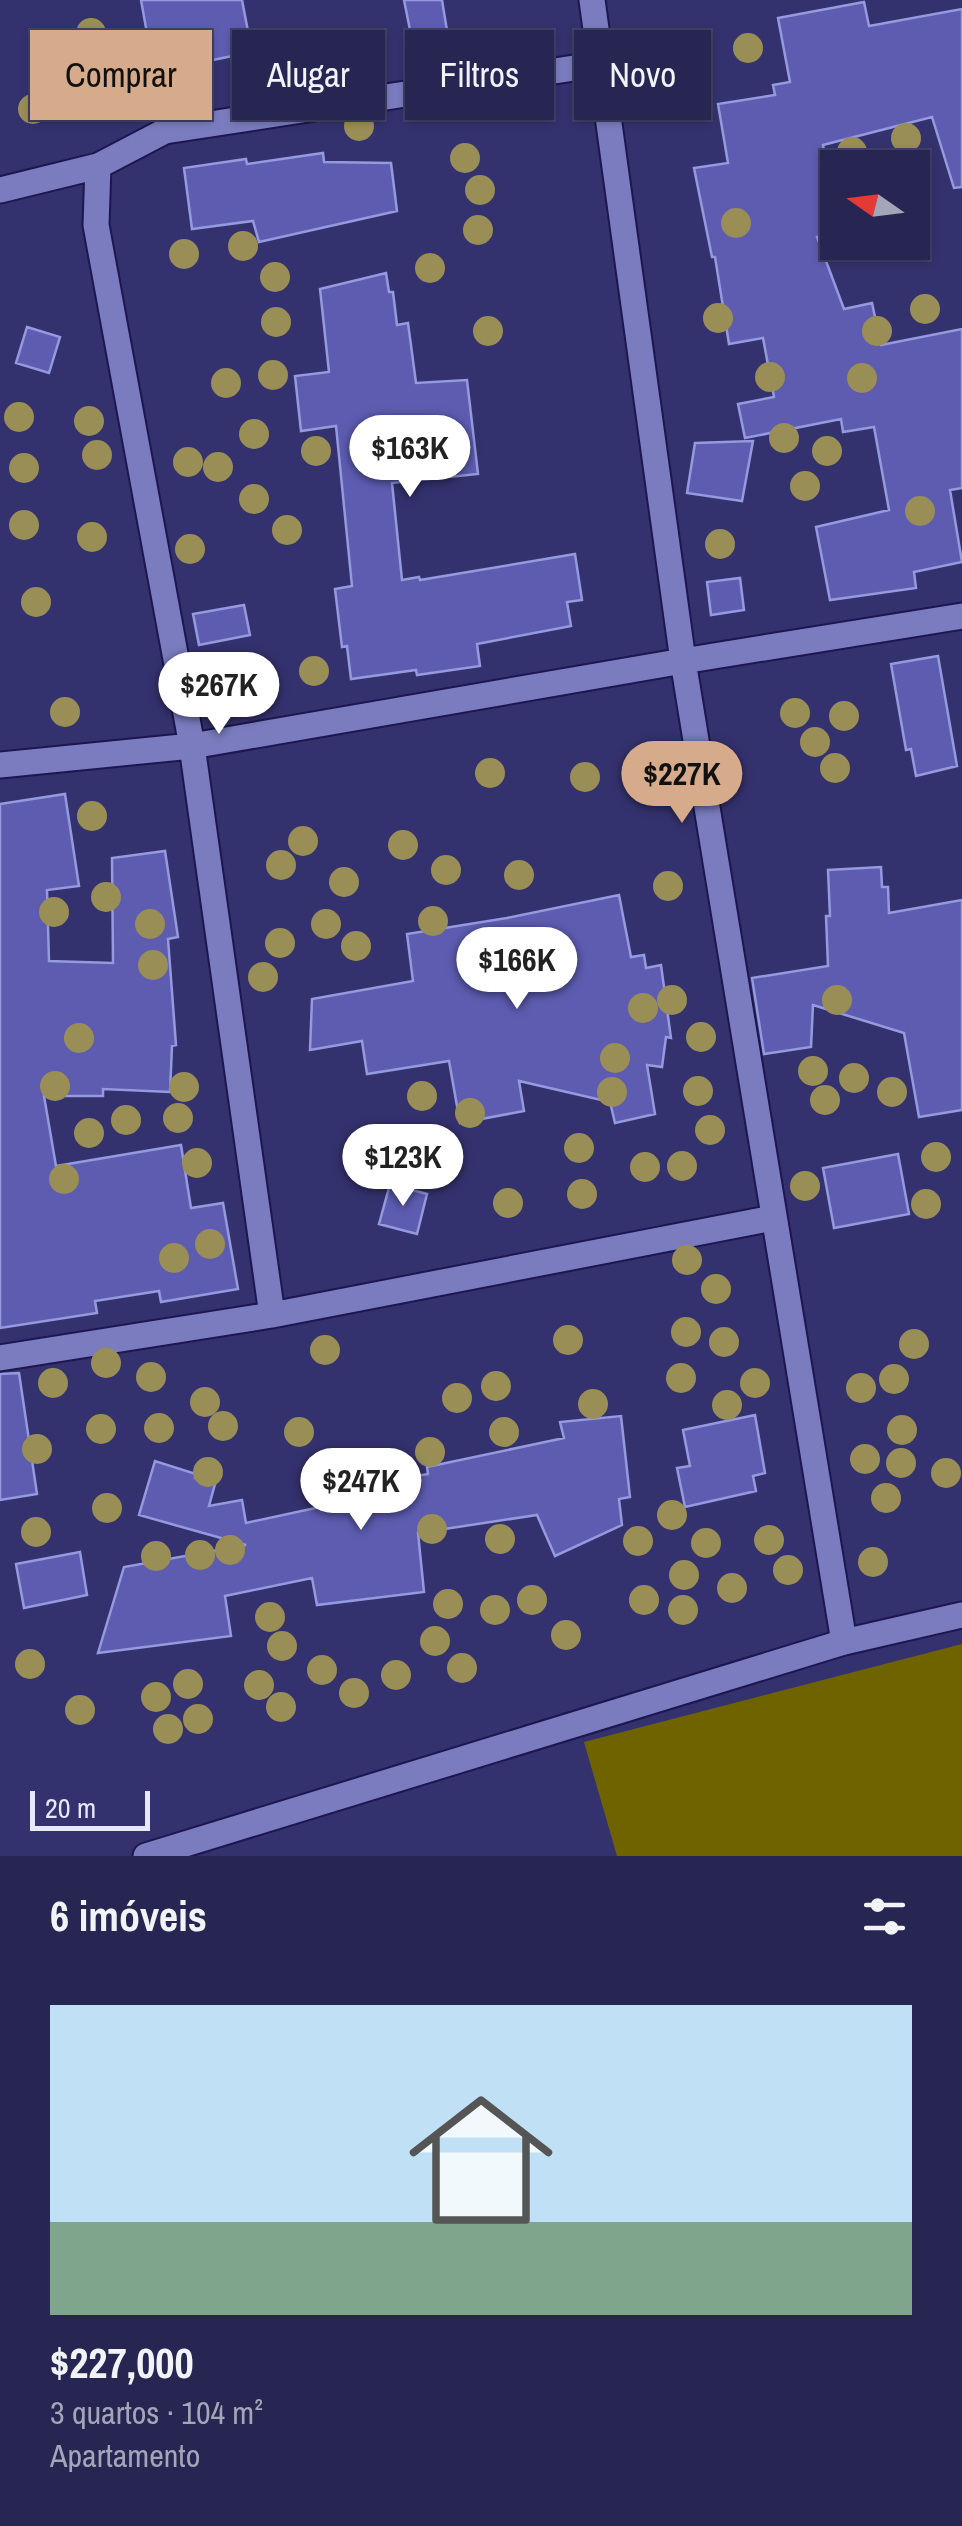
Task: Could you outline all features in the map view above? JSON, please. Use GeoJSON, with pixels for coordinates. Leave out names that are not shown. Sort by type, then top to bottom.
{"type":"FeatureCollection","features":[{"type":"Feature","properties":{"kind":"street"},"geometry":{"type":"LineString","coordinates":[[592,0],[596,30]]}},
{"type":"Feature","properties":{"kind":"street"},"geometry":{"type":"LineString","coordinates":[[0,190],[98,166],[165,132],[574,68]]}},
{"type":"Feature","properties":{"kind":"street"},"geometry":{"type":"LineString","coordinates":[[608,120],[683,661],[844,1642]]}},
{"type":"Feature","properties":{"kind":"street"},"geometry":{"type":"LineString","coordinates":[[98,166],[96,225],[192,746],[272,1315]]}},
{"type":"Feature","properties":{"kind":"street"},"geometry":{"type":"LineString","coordinates":[[0,765],[192,746],[962,616]]}},
{"type":"Feature","properties":{"kind":"street"},"geometry":{"type":"LineString","coordinates":[[0,1358],[272,1315],[773,1218]]}},
{"type":"Feature","properties":{"kind":"street"},"geometry":{"type":"LineString","coordinates":[[146,1856],[844,1642],[962,1616]]}},
{"type":"Feature","properties":{"kind":"shaded area"},"geometry":{"type":"Polygon","coordinates":[[[962,1644],[962,1856],[617,1856],[584,1742],[962,1644]]]}},
{"type":"Feature","properties":{"kind":"building"},"geometry":{"type":"Polygon","coordinates":[[[141,0],[242,0],[248,30],[232,30],[232,56],[212,60],[212,30],[146,30],[141,0]]]}},
{"type":"Feature","properties":{"kind":"building"},"geometry":{"type":"Polygon","coordinates":[[[404,0],[442,0],[447,30],[410,30],[404,0]]]}},
{"type":"Feature","properties":{"kind":"building"},"geometry":{"type":"Polygon","coordinates":[[[864,2],[869,26],[962,9],[962,187],[954,188],[932,117],[823,145],[824,150],[820,150],[820,260],[826,260],[844,309],[872,303],[881,345],[962,329],[962,488],[950,490],[962,562],[914,572],[916,588],[830,600],[816,527],[889,510],[874,427],[843,432],[841,419],[745,438],[738,404],[774,397],[763,338],[729,344],[715,257],[694,168],[728,163],[718,104],[775,95],[773,85],[790,82],[778,18],[864,2]]]}},
{"type":"Feature","properties":{"kind":"building"},"geometry":{"type":"Polygon","coordinates":[[[323,153],[324,162],[391,163],[397,211],[259,242],[253,221],[192,229],[184,168],[323,153]]]}},
{"type":"Feature","properties":{"kind":"building"},"geometry":{"type":"Polygon","coordinates":[[[386,273],[397,325],[408,323],[416,383],[467,380],[478,474],[392,483],[402,580],[575,554],[582,600],[567,602],[571,626],[477,644],[480,666],[351,679],[347,646],[342,647],[335,589],[352,586],[336,426],[301,431],[295,376],[329,372],[320,289],[386,273]]]}},
{"type":"Feature","properties":{"kind":"building"},"geometry":{"type":"Polygon","coordinates":[[[27,327],[60,337],[49,373],[16,363],[27,327]]]}},
{"type":"Feature","properties":{"kind":"building"},"geometry":{"type":"Polygon","coordinates":[[[753,441],[742,501],[687,493],[695,443],[753,441]]]}},
{"type":"Feature","properties":{"kind":"building"},"geometry":{"type":"Polygon","coordinates":[[[740,578],[744,610],[711,615],[707,582],[740,578]]]}},
{"type":"Feature","properties":{"kind":"building"},"geometry":{"type":"Polygon","coordinates":[[[244,605],[250,635],[199,645],[193,614],[244,605]]]}},
{"type":"Feature","properties":{"kind":"building"},"geometry":{"type":"Polygon","coordinates":[[[938,656],[957,766],[916,776],[911,749],[906,750],[891,664],[938,656]]]}},
{"type":"Feature","properties":{"kind":"building"},"geometry":{"type":"Polygon","coordinates":[[[65,794],[79,886],[47,890],[49,961],[113,963],[112,858],[165,851],[178,937],[168,939],[176,1045],[172,1046],[170,1092],[103,1089],[103,1096],[44,1096],[56,1166],[181,1145],[191,1208],[223,1203],[238,1289],[161,1302],[159,1291],[95,1301],[97,1313],[0,1328],[0,804],[65,794]]]}},
{"type":"Feature","properties":{"kind":"building"},"geometry":{"type":"Polygon","coordinates":[[[881,867],[882,887],[888,887],[889,913],[962,900],[962,1110],[919,1117],[904,1033],[813,1005],[811,1047],[764,1054],[752,978],[828,966],[828,870],[881,867]]]}},
{"type":"Feature","properties":{"kind":"building"},"geometry":{"type":"Polygon","coordinates":[[[619,895],[631,957],[644,955],[646,968],[661,965],[671,1038],[666,1037],[662,1067],[647,1065],[655,1114],[615,1123],[610,1102],[519,1081],[524,1111],[460,1123],[449,1061],[367,1074],[362,1041],[310,1050],[312,999],[413,981],[407,934],[619,895]]]}},
{"type":"Feature","properties":{"kind":"building"},"geometry":{"type":"Polygon","coordinates":[[[898,1154],[909,1214],[834,1228],[823,1168],[898,1154]]]}},
{"type":"Feature","properties":{"kind":"building"},"geometry":{"type":"Polygon","coordinates":[[[390,1184],[427,1194],[417,1234],[379,1224],[390,1184]]]}},
{"type":"Feature","properties":{"kind":"building"},"geometry":{"type":"Polygon","coordinates":[[[19,1373],[37,1494],[0,1500],[0,1374],[19,1373]]]}},
{"type":"Feature","properties":{"kind":"building"},"geometry":{"type":"Polygon","coordinates":[[[755,1415],[765,1473],[753,1476],[756,1491],[685,1507],[677,1468],[690,1466],[683,1430],[755,1415]]]}},
{"type":"Feature","properties":{"kind":"building"},"geometry":{"type":"Polygon","coordinates":[[[621,1416],[630,1497],[619,1499],[622,1525],[555,1556],[537,1515],[418,1533],[424,1592],[317,1605],[312,1578],[225,1596],[231,1636],[98,1653],[124,1567],[246,1545],[139,1515],[155,1461],[215,1484],[209,1506],[242,1500],[246,1523],[408,1488],[406,1478],[428,1474],[427,1467],[564,1438],[560,1422],[621,1416]]]}},
{"type":"Feature","properties":{"kind":"building"},"geometry":{"type":"Polygon","coordinates":[[[80,1552],[87,1595],[24,1608],[16,1564],[80,1552]]]}}]}
